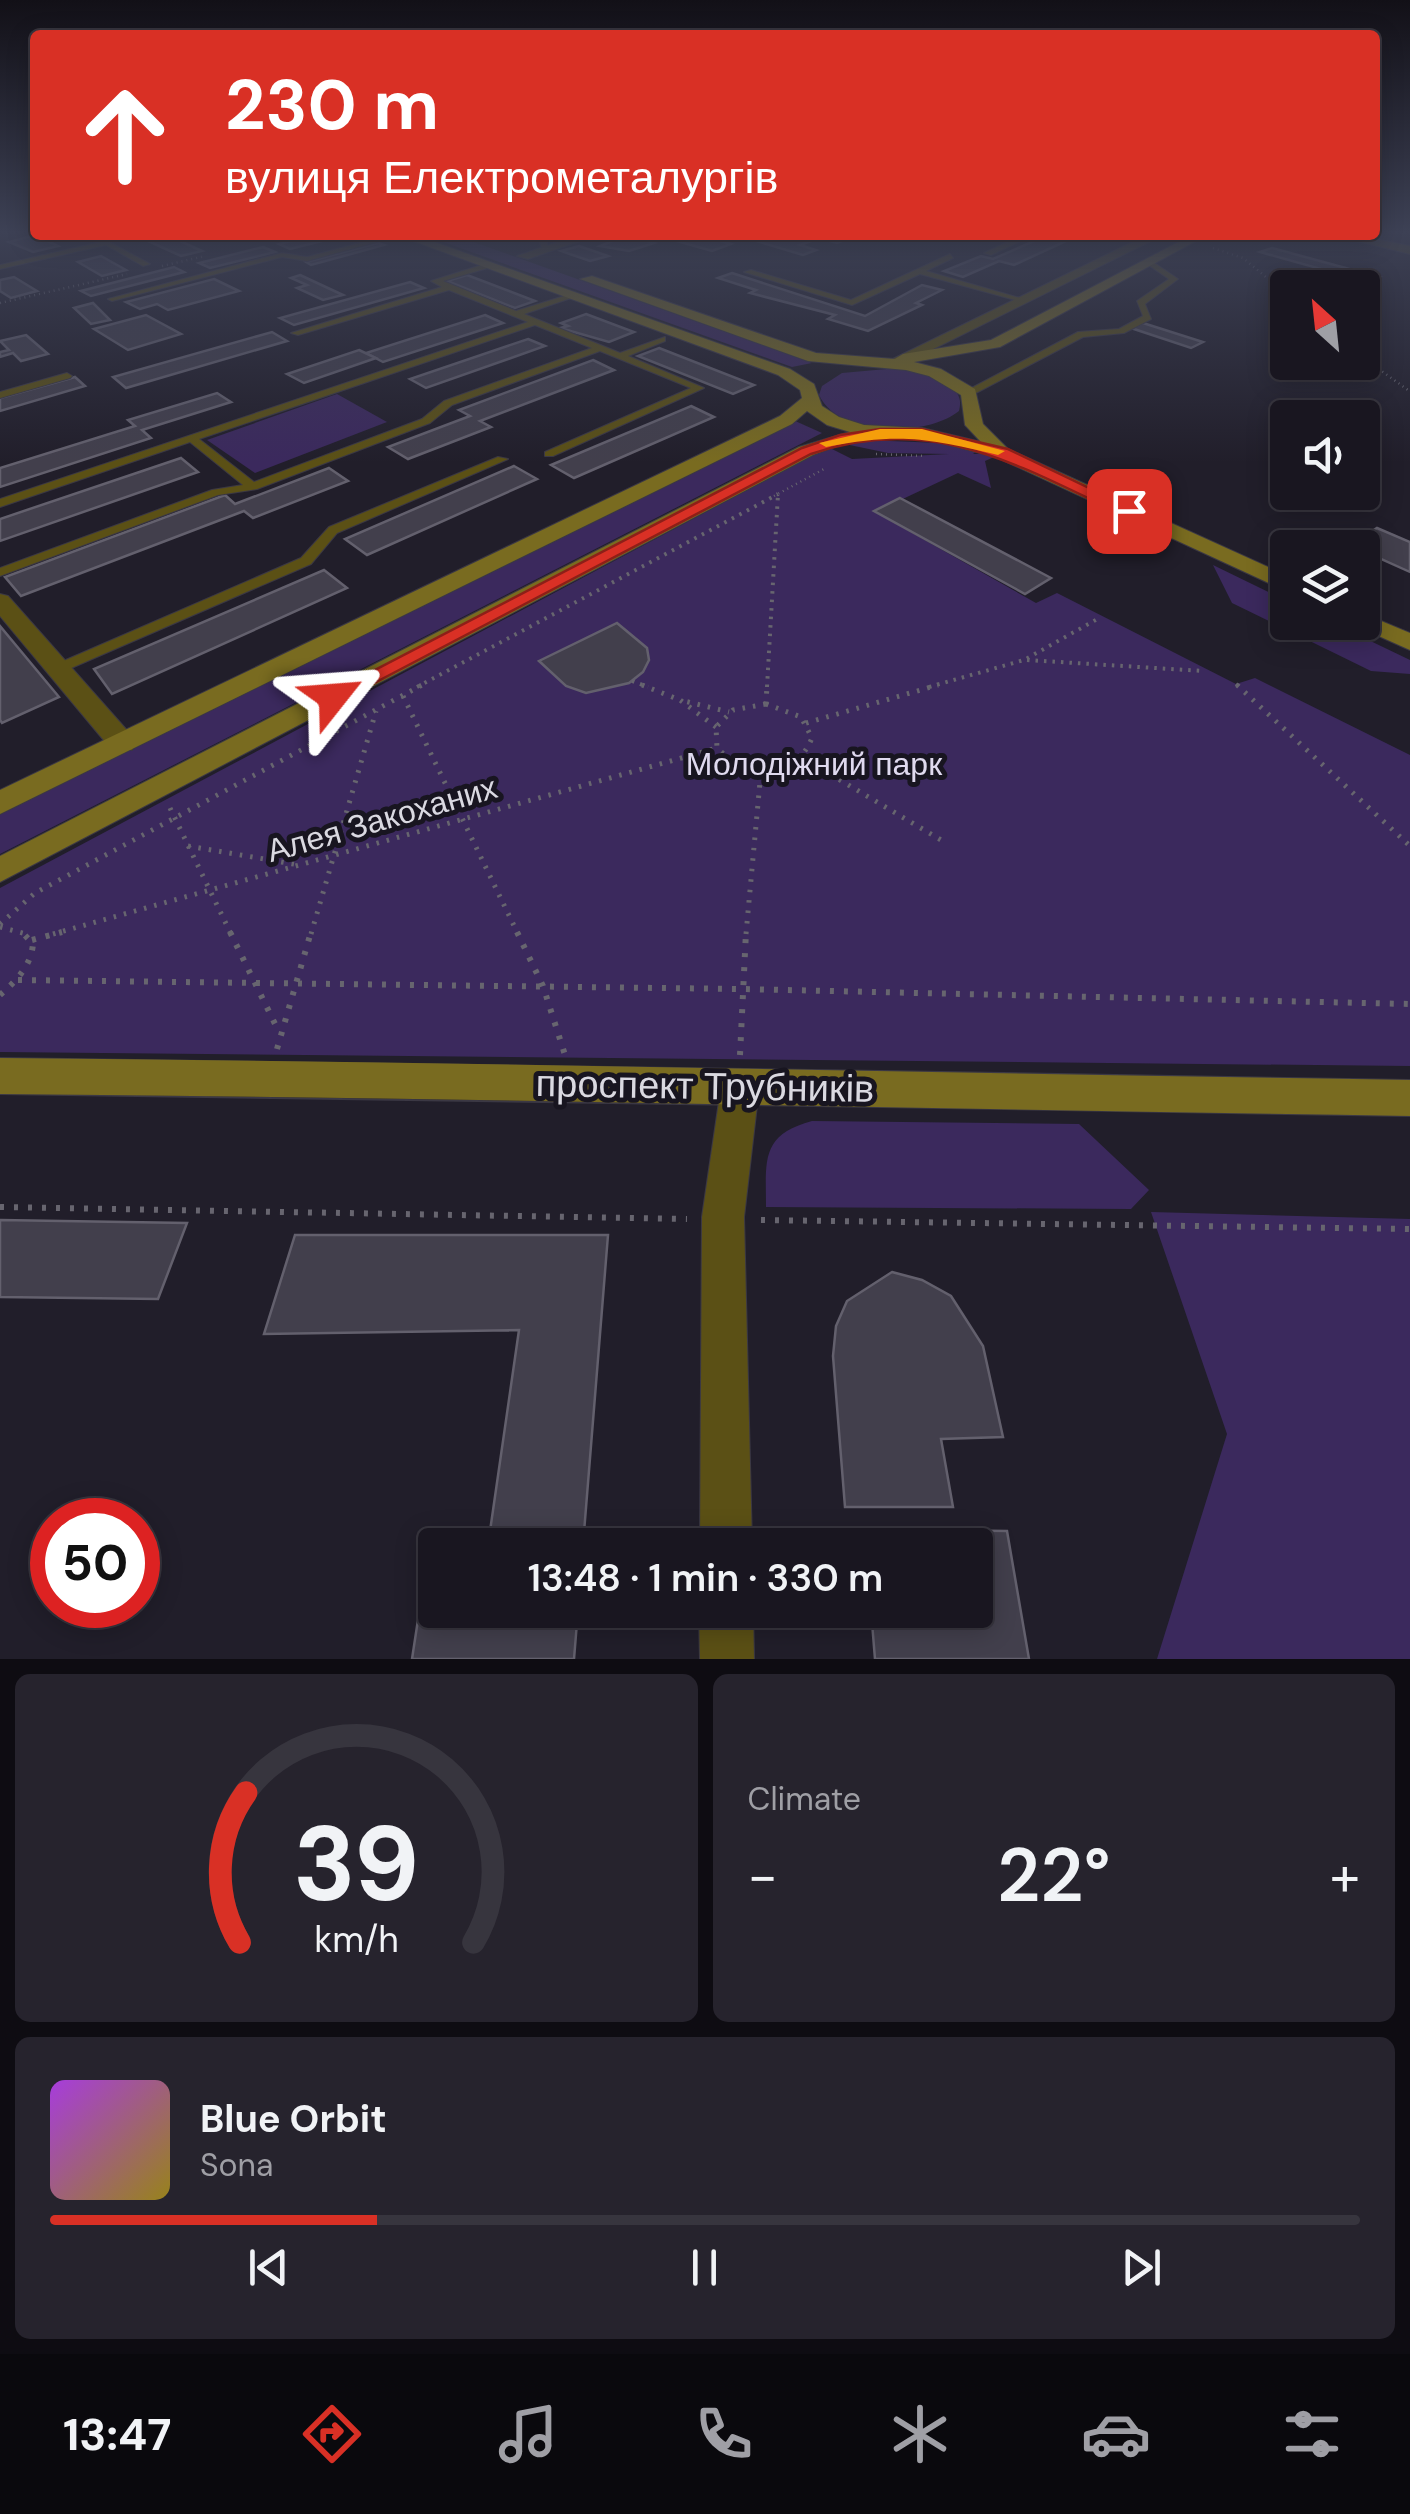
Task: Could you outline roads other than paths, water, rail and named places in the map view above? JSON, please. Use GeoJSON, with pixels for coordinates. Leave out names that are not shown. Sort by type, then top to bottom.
{"type":"FeatureCollection","features":[{"type":"Feature","properties":{"kind":"main road"},"geometry":{"type":"LineString","coordinates":[[609,308],[771,366],[808,394],[834,421],[880,433]]}},
{"type":"Feature","properties":{"kind":"main road"},"geometry":{"type":"LineString","coordinates":[[672,308],[814,358],[863,364]]}},
{"type":"Feature","properties":{"kind":"main road"},"geometry":{"type":"LineString","coordinates":[[0,803],[786,420],[826,372],[995,344],[1062,308]]}},
{"type":"Feature","properties":{"kind":"main road"},"geometry":{"type":"LineString","coordinates":[[922,433],[949,426],[968,398],[975,367],[995,344]]}},
{"type":"Feature","properties":{"kind":"main road"},"geometry":{"type":"LineString","coordinates":[[896,361],[935,372],[968,398],[974,426],[1003,452]]}},
{"type":"Feature","properties":{"kind":"main road"},"geometry":{"type":"LineString","coordinates":[[0,870],[806,451],[840,439],[880,433],[922,433],[1003,452],[1270,577]]}},
{"type":"Feature","properties":{"kind":"main road"},"geometry":{"type":"LineString","coordinates":[[1380,628],[1410,642]]}},
{"type":"Feature","properties":{"kind":"main road","name":"проспект Трубників"},"geometry":{"type":"LineString","coordinates":[[0,1076],[574,1081],[740,1088],[1410,1098]]}},
{"type":"Feature","properties":{"kind":"street"},"geometry":{"type":"LineString","coordinates":[[896,361],[1005,308]]}},
{"type":"Feature","properties":{"kind":"street"},"geometry":{"type":"LineString","coordinates":[[0,601],[122,743]]}},
{"type":"Feature","properties":{"kind":"street"},"geometry":{"type":"LineString","coordinates":[[726,1528],[724,1217],[740,1088]]}},
{"type":"Feature","properties":{"kind":"street"},"geometry":{"type":"LineString","coordinates":[[726,1628],[726,1659]]}},
{"type":"Feature","properties":{"kind":"lane"},"geometry":{"type":"LineString","coordinates":[[296,333],[378,308]]}},
{"type":"Feature","properties":{"kind":"lane"},"geometry":{"type":"LineString","coordinates":[[502,308],[699,388],[549,454]]}},
{"type":"Feature","properties":{"kind":"lane"},"geometry":{"type":"LineString","coordinates":[[516,314],[532,308]]}},
{"type":"Feature","properties":{"kind":"lane"},"geometry":{"type":"LineString","coordinates":[[968,398],[1081,334],[1121,331],[1148,317],[1143,308]]}},
{"type":"Feature","properties":{"kind":"lane"},"geometry":{"type":"LineString","coordinates":[[0,502],[534,322]]}},
{"type":"Feature","properties":{"kind":"lane"},"geometry":{"type":"LineString","coordinates":[[620,356],[662,339]]}},
{"type":"Feature","properties":{"kind":"lane"},"geometry":{"type":"LineString","coordinates":[[0,572],[216,492],[253,486],[426,421],[448,403],[600,348]]}},
{"type":"Feature","properties":{"kind":"lane"},"geometry":{"type":"LineString","coordinates":[[0,395],[67,376]]}},
{"type":"Feature","properties":{"kind":"lane"},"geometry":{"type":"LineString","coordinates":[[191,438],[253,486]]}},
{"type":"Feature","properties":{"kind":"lane"},"geometry":{"type":"LineString","coordinates":[[57,669],[306,561],[334,530],[502,459]]}},
{"type":"Feature","properties":{"kind":"park label","name":"Молодіжний парк"},"geometry":{"type":"Point","coordinates":[814,764]}}]}
